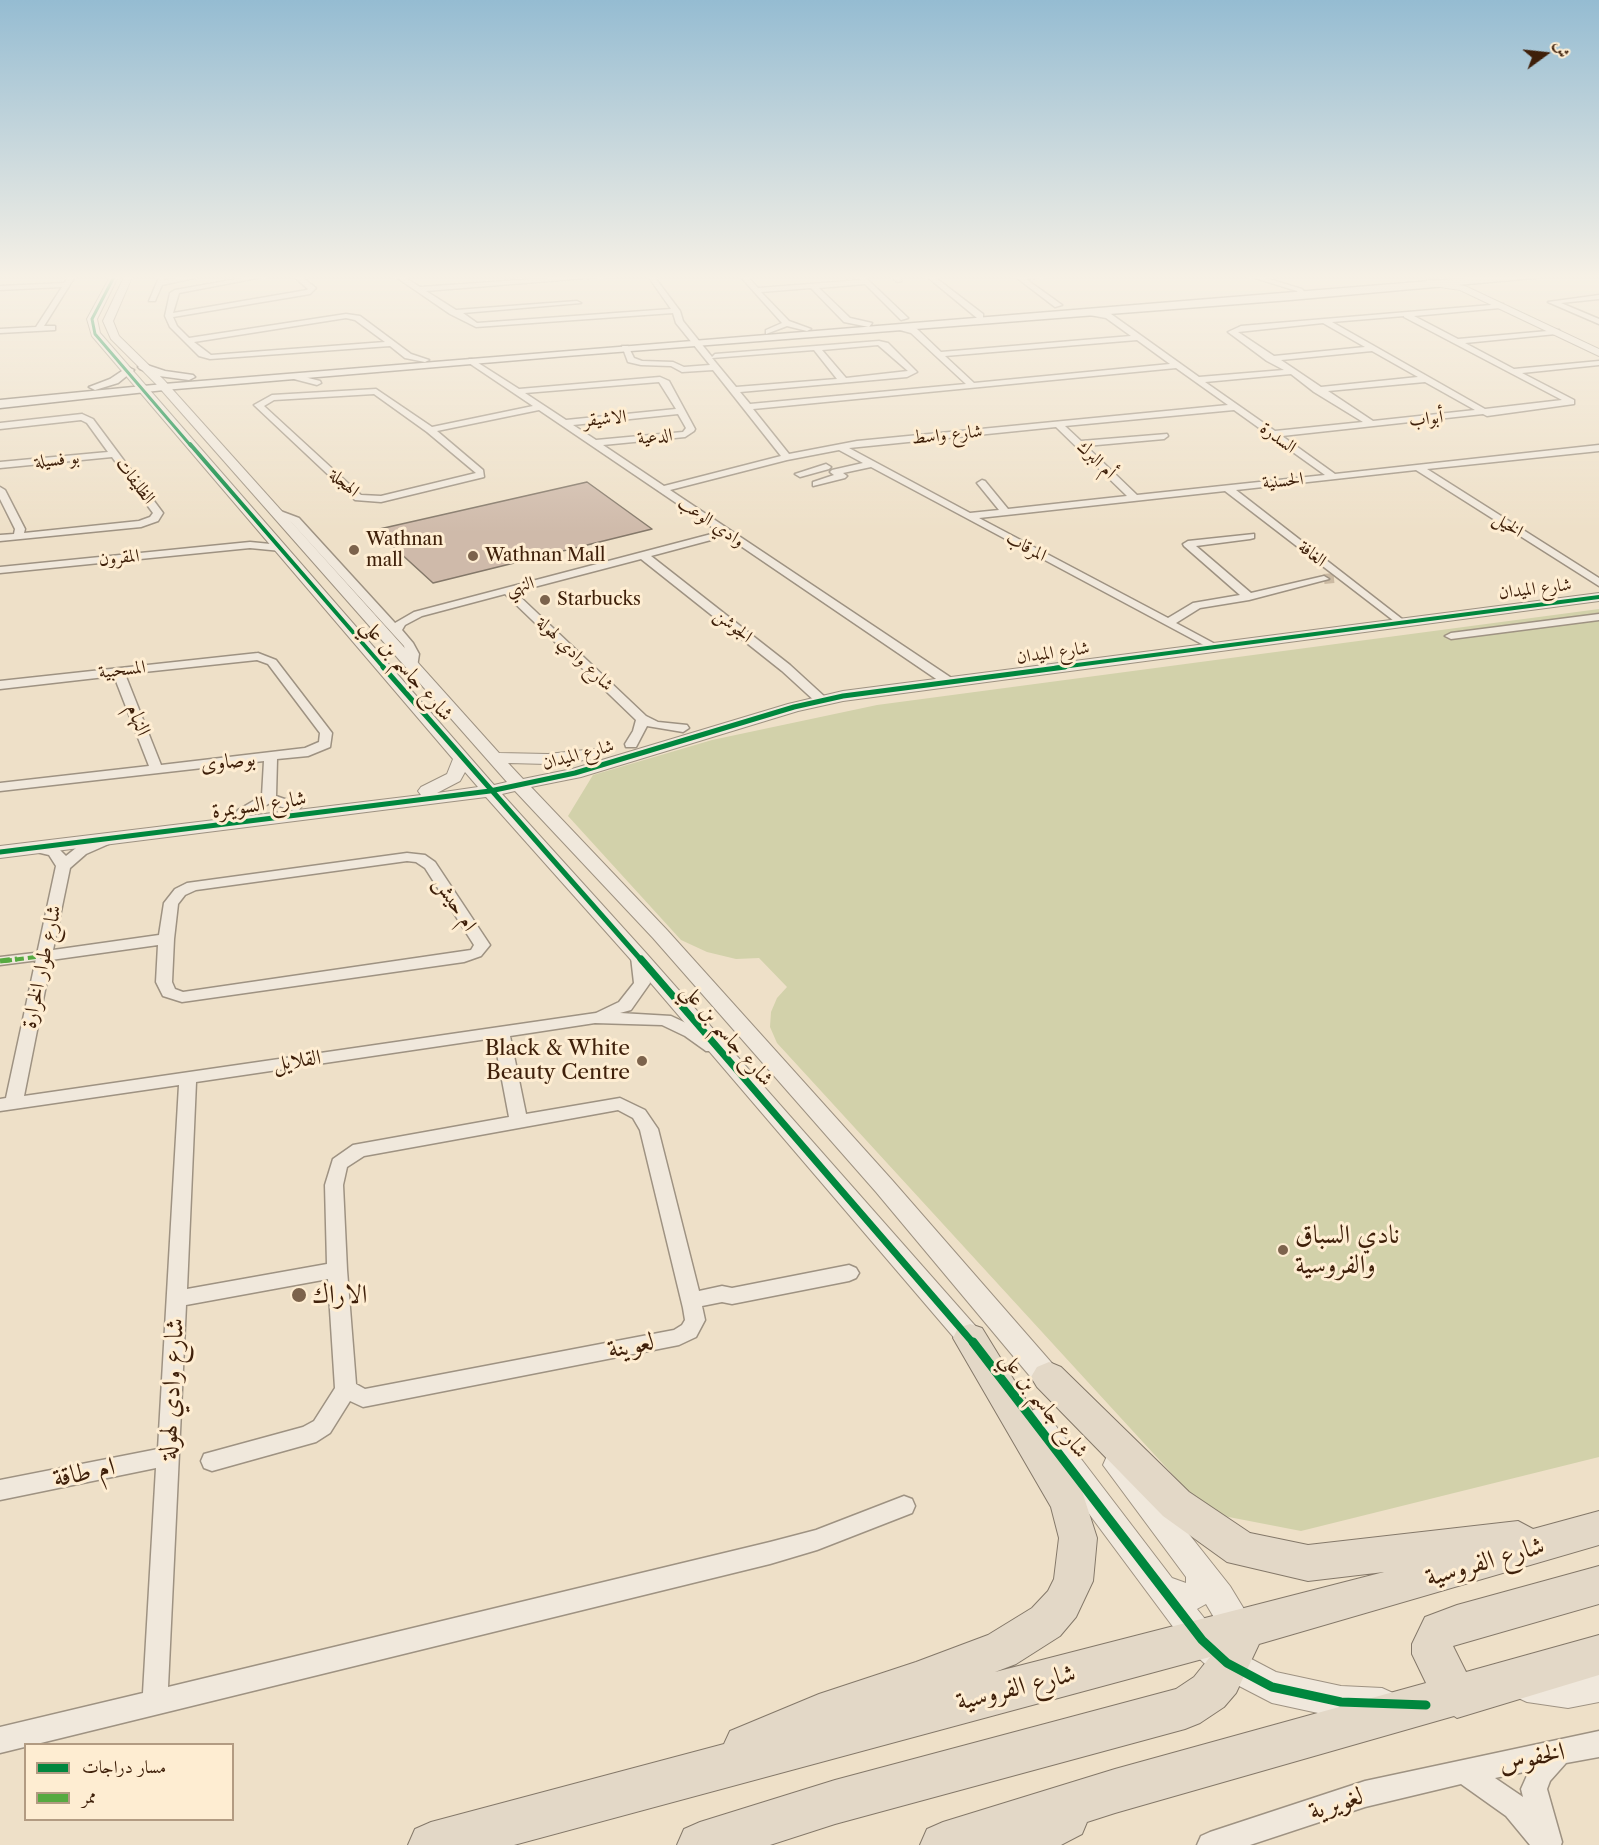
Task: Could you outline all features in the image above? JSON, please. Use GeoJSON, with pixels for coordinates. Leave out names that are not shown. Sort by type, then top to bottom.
{"type":"FeatureCollection","features":[{"type":"Feature","properties":{"kind":"highway"},"geometry":{"type":"LineString","coordinates":[[665,1781],[819,1714],[916,1683],[1001,1650],[1046,1622],[1062,1604],[1073,1581],[1077,1561],[1078,1538],[1069,1503],[970,1338]]}},
{"type":"Feature","properties":{"kind":"highway"},"geometry":{"type":"LineString","coordinates":[[1049,1377],[1176,1504],[1241,1549],[1308,1563],[1396,1555],[1599,1528]]}},
{"type":"Feature","properties":{"kind":"highway","name":"شارع الفروسية"},"geometry":{"type":"LineString","coordinates":[[431,1845],[665,1781],[1223,1645],[1329,1607],[1599,1528]]}},
{"type":"Feature","properties":{"kind":"highway"},"geometry":{"type":"LineString","coordinates":[[1442,1701],[1432,1644],[1439,1631],[1599,1585]]}},
{"type":"Feature","properties":{"kind":"highway"},"geometry":{"type":"LineString","coordinates":[[700,1845],[835,1802],[1185,1708],[1209,1692],[1223,1645]]}},
{"type":"Feature","properties":{"kind":"highway"},"geometry":{"type":"LineString","coordinates":[[943,1845],[1115,1791],[1442,1701],[1599,1655]]}},
{"type":"Feature","properties":{"kind":"highway"},"geometry":{"type":"LineString","coordinates":[[1016,1845],[1115,1791]]}},
{"type":"Feature","properties":{"kind":"main road"},"geometry":{"type":"LineString","coordinates":[[0,399],[214,380],[375,361]]}},
{"type":"Feature","properties":{"kind":"main road"},"geometry":{"type":"LineString","coordinates":[[144,367],[163,374],[214,380],[471,361]]}},
{"type":"Feature","properties":{"kind":"main road"},"geometry":{"type":"LineString","coordinates":[[93,392],[124,375],[128,370]]}},
{"type":"Feature","properties":{"kind":"main road"},"geometry":{"type":"LineString","coordinates":[[178,403],[189,392],[214,380]]}},
{"type":"Feature","properties":{"kind":"main road"},"geometry":{"type":"LineString","coordinates":[[0,404],[93,392],[157,403]]}},
{"type":"Feature","properties":{"kind":"street","name":"شارع جاسم بن علي"},"geometry":{"type":"LineString","coordinates":[[120,361],[462,759],[639,957],[718,1052],[970,1338],[1077,1474],[1161,1587],[1223,1645],[1272,1686],[1341,1702],[1442,1701]]}},
{"type":"Feature","properties":{"kind":"street","name":"شارع جاسم بن علي"},"geometry":{"type":"LineString","coordinates":[[138,361],[495,758],[758,1044],[1049,1377],[1201,1572],[1223,1645]]}},
{"type":"Feature","properties":{"kind":"street","name":"وادي الوعب"},"geometry":{"type":"LineString","coordinates":[[472,361],[949,682]]}},
{"type":"Feature","properties":{"kind":"street"},"geometry":{"type":"LineString","coordinates":[[635,361],[673,364],[682,370],[718,369]]}},
{"type":"Feature","properties":{"kind":"street"},"geometry":{"type":"LineString","coordinates":[[713,361],[718,369]]}},
{"type":"Feature","properties":{"kind":"street"},"geometry":{"type":"LineString","coordinates":[[713,361],[787,457]]}},
{"type":"Feature","properties":{"kind":"street"},"geometry":{"type":"LineString","coordinates":[[827,361],[843,380]]}},
{"type":"Feature","properties":{"kind":"street"},"geometry":{"type":"LineString","coordinates":[[735,390],[907,375],[913,372],[901,361]]}},
{"type":"Feature","properties":{"kind":"street"},"geometry":{"type":"LineString","coordinates":[[947,361],[972,385]]}},
{"type":"Feature","properties":{"kind":"street","name":"السدرة"},"geometry":{"type":"LineString","coordinates":[[1169,361],[1330,476]]}},
{"type":"Feature","properties":{"kind":"street"},"geometry":{"type":"LineString","coordinates":[[1273,361],[1372,424]]}},
{"type":"Feature","properties":{"kind":"street"},"geometry":{"type":"LineString","coordinates":[[1394,361],[1487,413]]}},
{"type":"Feature","properties":{"kind":"street","name":"أبواب"},"geometry":{"type":"LineString","coordinates":[[1273,434],[1487,413],[1571,402],[1496,361]]}},
{"type":"Feature","properties":{"kind":"street"},"geometry":{"type":"LineString","coordinates":[[1515,371],[1599,363]]}},
{"type":"Feature","properties":{"kind":"street"},"geometry":{"type":"LineString","coordinates":[[747,406],[1176,366]]}},
{"type":"Feature","properties":{"kind":"street"},"geometry":{"type":"LineString","coordinates":[[292,376],[316,383],[339,372]]}},
{"type":"Feature","properties":{"kind":"street"},"geometry":{"type":"LineString","coordinates":[[1196,380],[1290,372]]}},
{"type":"Feature","properties":{"kind":"street","name":"الدعية"},"geometry":{"type":"LineString","coordinates":[[518,392],[529,389],[660,379],[665,381],[691,429],[685,434],[594,443]]}},
{"type":"Feature","properties":{"kind":"street"},"geometry":{"type":"LineString","coordinates":[[1317,390],[1426,379]]}},
{"type":"Feature","properties":{"kind":"street"},"geometry":{"type":"LineString","coordinates":[[316,383],[316,394]]}},
{"type":"Feature","properties":{"kind":"street","name":"الهجلة"},"geometry":{"type":"LineString","coordinates":[[376,391],[430,430],[480,472],[480,475],[381,499],[358,498],[258,405],[272,398],[376,391]]}},
{"type":"Feature","properties":{"kind":"street"},"geometry":{"type":"LineString","coordinates":[[430,430],[541,407]]}},
{"type":"Feature","properties":{"kind":"street","name":"شارع واسط"},"geometry":{"type":"LineString","coordinates":[[663,489],[787,457],[840,447],[1236,407]]}},
{"type":"Feature","properties":{"kind":"street","name":"الاشيقر"},"geometry":{"type":"LineString","coordinates":[[564,423],[681,411]]}},
{"type":"Feature","properties":{"kind":"street","name":"الظليفات"},"geometry":{"type":"LineString","coordinates":[[0,426],[82,417],[90,421],[158,513],[154,519],[141,524],[0,538]]}},
{"type":"Feature","properties":{"kind":"street","name":"أم البرك"},"geometry":{"type":"LineString","coordinates":[[1058,424],[1134,496]]}},
{"type":"Feature","properties":{"kind":"street"},"geometry":{"type":"LineString","coordinates":[[1080,444],[1164,436]]}},
{"type":"Feature","properties":{"kind":"street","name":"المرقاب"},"geometry":{"type":"LineString","coordinates":[[840,447],[1213,647]]}},
{"type":"Feature","properties":{"kind":"street","name":"الحسنية"},"geometry":{"type":"LineString","coordinates":[[968,516],[1134,496],[1597,449]]}},
{"type":"Feature","properties":{"kind":"street","name":"بو فسيلة"},"geometry":{"type":"LineString","coordinates":[[0,465],[114,454]]}},
{"type":"Feature","properties":{"kind":"street"},"geometry":{"type":"LineString","coordinates":[[800,474],[826,467],[872,464]]}},
{"type":"Feature","properties":{"kind":"street"},"geometry":{"type":"LineString","coordinates":[[816,484],[842,476],[826,467]]}},
{"type":"Feature","properties":{"kind":"street","name":"الخيل"},"geometry":{"type":"LineString","coordinates":[[1416,467],[1599,583]]}},
{"type":"Feature","properties":{"kind":"street"},"geometry":{"type":"LineString","coordinates":[[981,483],[1004,510]]}},
{"type":"Feature","properties":{"kind":"street","name":"الغافة"},"geometry":{"type":"LineString","coordinates":[[1226,487],[1333,578],[1398,621]]}},
{"type":"Feature","properties":{"kind":"street"},"geometry":{"type":"LineString","coordinates":[[0,490],[20,529],[18,536]]}},
{"type":"Feature","properties":{"kind":"street"},"geometry":{"type":"LineString","coordinates":[[275,512],[295,520],[380,613],[412,649],[413,665]]}},
{"type":"Feature","properties":{"kind":"street","name":"المقرون"},"geometry":{"type":"LineString","coordinates":[[238,546],[257,538],[263,527]]}},
{"type":"Feature","properties":{"kind":"street","name":"النهي"},"geometry":{"type":"LineString","coordinates":[[396,631],[405,620],[418,614],[727,533]]}},
{"type":"Feature","properties":{"kind":"street"},"geometry":{"type":"LineString","coordinates":[[1249,597],[1188,544],[1250,536]]}},
{"type":"Feature","properties":{"kind":"street","name":"المقرون"},"geometry":{"type":"LineString","coordinates":[[0,570],[258,544],[281,548]]}},
{"type":"Feature","properties":{"kind":"street","name":"الجوشن"},"geometry":{"type":"LineString","coordinates":[[642,554],[786,668],[821,700]]}},
{"type":"Feature","properties":{"kind":"street"},"geometry":{"type":"LineString","coordinates":[[1168,623],[1197,605],[1249,597],[1333,578]]}},
{"type":"Feature","properties":{"kind":"street","name":"شارع وادي لهولة"},"geometry":{"type":"LineString","coordinates":[[507,590],[642,719],[656,725],[683,728]]}},
{"type":"Feature","properties":{"kind":"street","name":"شارع الميدان"},"geometry":{"type":"LineString","coordinates":[[516,780],[575,773],[821,700],[1398,621],[1599,597]]}},
{"type":"Feature","properties":{"kind":"street","name":"النهي"},"geometry":{"type":"LineString","coordinates":[[380,613],[418,614]]}},
{"type":"Feature","properties":{"kind":"street"},"geometry":{"type":"LineString","coordinates":[[1451,636],[1599,617]]}},
{"type":"Feature","properties":{"kind":"street","name":"بوصاوى"},"geometry":{"type":"LineString","coordinates":[[0,787],[271,757],[308,752],[325,744],[326,733],[270,660],[258,656],[244,657]]}},
{"type":"Feature","properties":{"kind":"street","name":"المسحبية"},"geometry":{"type":"LineString","coordinates":[[0,685],[244,657]]}},
{"type":"Feature","properties":{"kind":"street","name":"النهام"},"geometry":{"type":"LineString","coordinates":[[118,671],[157,770]]}},
{"type":"Feature","properties":{"kind":"street","name":"شارع الميدان"},"geometry":{"type":"LineString","coordinates":[[516,780],[683,728],[732,716],[794,707]]}},
{"type":"Feature","properties":{"kind":"street"},"geometry":{"type":"LineString","coordinates":[[632,744],[642,719]]}},
{"type":"Feature","properties":{"kind":"street"},"geometry":{"type":"LineString","coordinates":[[495,758],[535,759],[594,754]]}},
{"type":"Feature","properties":{"kind":"street"},"geometry":{"type":"LineString","coordinates":[[269,798],[271,757]]}},
{"type":"Feature","properties":{"kind":"street"},"geometry":{"type":"LineString","coordinates":[[427,795],[454,777],[462,759]]}},
{"type":"Feature","properties":{"kind":"street"},"geometry":{"type":"LineString","coordinates":[[543,809],[553,789],[575,773]]}},
{"type":"Feature","properties":{"kind":"street","name":"شارع السويمرة"},"geometry":{"type":"LineString","coordinates":[[0,852],[108,840],[427,795],[516,780]]}},
{"type":"Feature","properties":{"kind":"street"},"geometry":{"type":"LineString","coordinates":[[427,795],[474,804],[515,816]]}},
{"type":"Feature","properties":{"kind":"street","name":"شارع السويمرة"},"geometry":{"type":"LineString","coordinates":[[0,845],[294,807],[427,795]]}},
{"type":"Feature","properties":{"kind":"street"},"geometry":{"type":"LineString","coordinates":[[243,813],[269,798],[294,807]]}},
{"type":"Feature","properties":{"kind":"street"},"geometry":{"type":"LineString","coordinates":[[37,848],[54,852],[62,861],[63,866],[81,851],[108,840]]}},
{"type":"Feature","properties":{"kind":"street","name":"ام حيش"},"geometry":{"type":"LineString","coordinates":[[407,857],[420,858],[430,865],[482,945],[476,953],[464,957],[182,997],[169,992],[164,982],[166,939],[171,903],[180,892],[192,886],[407,857]]}},
{"type":"Feature","properties":{"kind":"street","name":"شارع طوار الخرارة"},"geometry":{"type":"LineString","coordinates":[[7,1104],[63,866]]}},
{"type":"Feature","properties":{"kind":"street"},"geometry":{"type":"LineString","coordinates":[[0,961],[166,939]]}},
{"type":"Feature","properties":{"kind":"street","name":"القلايل"},"geometry":{"type":"LineString","coordinates":[[595,1018],[625,1006],[633,998],[642,983],[639,957]]}},
{"type":"Feature","properties":{"kind":"street","name":"القلايل"},"geometry":{"type":"LineString","coordinates":[[7,1104],[595,1018],[665,1020],[691,1032],[718,1052]]}},
{"type":"Feature","properties":{"kind":"street"},"geometry":{"type":"LineString","coordinates":[[501,1033],[519,1122]]}},
{"type":"Feature","properties":{"kind":"street","name":"شارع وادي لهولة"},"geometry":{"type":"LineString","coordinates":[[155,1702],[188,1076]]}},
{"type":"Feature","properties":{"kind":"street"},"geometry":{"type":"LineString","coordinates":[[212,1461],[308,1435],[322,1427],[346,1389],[337,1270],[334,1185],[339,1164],[359,1150],[620,1104],[639,1114],[649,1129],[692,1304],[724,1302],[732,1296],[849,1274]]}},
{"type":"Feature","properties":{"kind":"street"},"geometry":{"type":"LineString","coordinates":[[176,1299],[337,1270]]}},
{"type":"Feature","properties":{"kind":"street","name":"لعوينة"},"geometry":{"type":"LineString","coordinates":[[346,1389],[363,1398],[679,1337],[688,1331],[695,1320],[692,1304]]}},
{"type":"Feature","properties":{"kind":"street","name":"ام طاقة"},"geometry":{"type":"LineString","coordinates":[[0,1490],[168,1456]]}},
{"type":"Feature","properties":{"kind":"street"},"geometry":{"type":"LineString","coordinates":[[0,1740],[770,1553],[817,1540],[904,1506]]}},
{"type":"Feature","properties":{"kind":"street"},"geometry":{"type":"LineString","coordinates":[[1161,1587],[1176,1597],[1192,1598],[1202,1588],[1201,1572]]}},
{"type":"Feature","properties":{"kind":"street"},"geometry":{"type":"LineString","coordinates":[[1506,1683],[1568,1692],[1599,1686]]}},
{"type":"Feature","properties":{"kind":"street","name":"الخفوس"},"geometry":{"type":"LineString","coordinates":[[1464,1770],[1557,1754],[1599,1744]]}},
{"type":"Feature","properties":{"kind":"street"},"geometry":{"type":"LineString","coordinates":[[1548,1845],[1534,1789],[1541,1772],[1557,1754]]}},
{"type":"Feature","properties":{"kind":"street"},"geometry":{"type":"LineString","coordinates":[[1464,1770],[1515,1807],[1548,1845]]}},
{"type":"Feature","properties":{"kind":"street","name":"لغويرية"},"geometry":{"type":"LineString","coordinates":[[1210,1845],[1365,1794],[1464,1770]]}},
{"type":"Feature","properties":{"kind":"green space","name":"نادي السباق والفروسية"},"geometry":{"type":"Polygon","coordinates":[[[1599,609],[1599,1457],[1301,1531],[1208,1513],[777,1043],[770,1027],[771,1012],[777,998],[787,987],[759,958],[736,959],[707,952],[681,940],[568,816],[593,775],[712,740],[877,705],[1599,609]]]}},
{"type":"Feature","properties":{"kind":"building","name":"Wathnan Mall"},"geometry":{"type":"Polygon","coordinates":[[[587,482],[652,529],[433,583],[375,530],[587,482]]]}},
{"type":"Feature","properties":{"kind":"tunnel"},"geometry":{"type":"LineString","coordinates":[[1324,579],[1335,578]]}},
{"type":"Feature","properties":{"kind":"marked path"},"geometry":{"type":"LineString","coordinates":[[0,961],[43,956]]}},
{"type":"Feature","properties":{"kind":"cycle path"},"geometry":{"type":"LineString","coordinates":[[118,361],[490,791],[639,957],[718,1051],[970,1338],[1202,1640],[1227,1663],[1272,1687],[1341,1702],[1426,1705]]}},
{"type":"Feature","properties":{"kind":"cycle path"},"geometry":{"type":"LineString","coordinates":[[0,852],[490,791],[575,773],[794,707],[843,696],[1599,597]]}},
{"type":"Feature","properties":{"kind":"place","name":"Wathnan mall"},"geometry":{"type":"Point","coordinates":[354,550]}},
{"type":"Feature","properties":{"kind":"place","name":"Wathnan Mall"},"geometry":{"type":"Point","coordinates":[473,556]}},
{"type":"Feature","properties":{"kind":"place","name":"Starbucks"},"geometry":{"type":"Point","coordinates":[545,600]}},
{"type":"Feature","properties":{"kind":"place","name":"Black & White Beauty Centre"},"geometry":{"type":"Point","coordinates":[642,1061]}},
{"type":"Feature","properties":{"kind":"place","name":"نادي السباق والفروسية"},"geometry":{"type":"Point","coordinates":[1283,1250]}},
{"type":"Feature","properties":{"kind":"place","name":"الاراك"},"geometry":{"type":"Point","coordinates":[299,1295]}}]}
